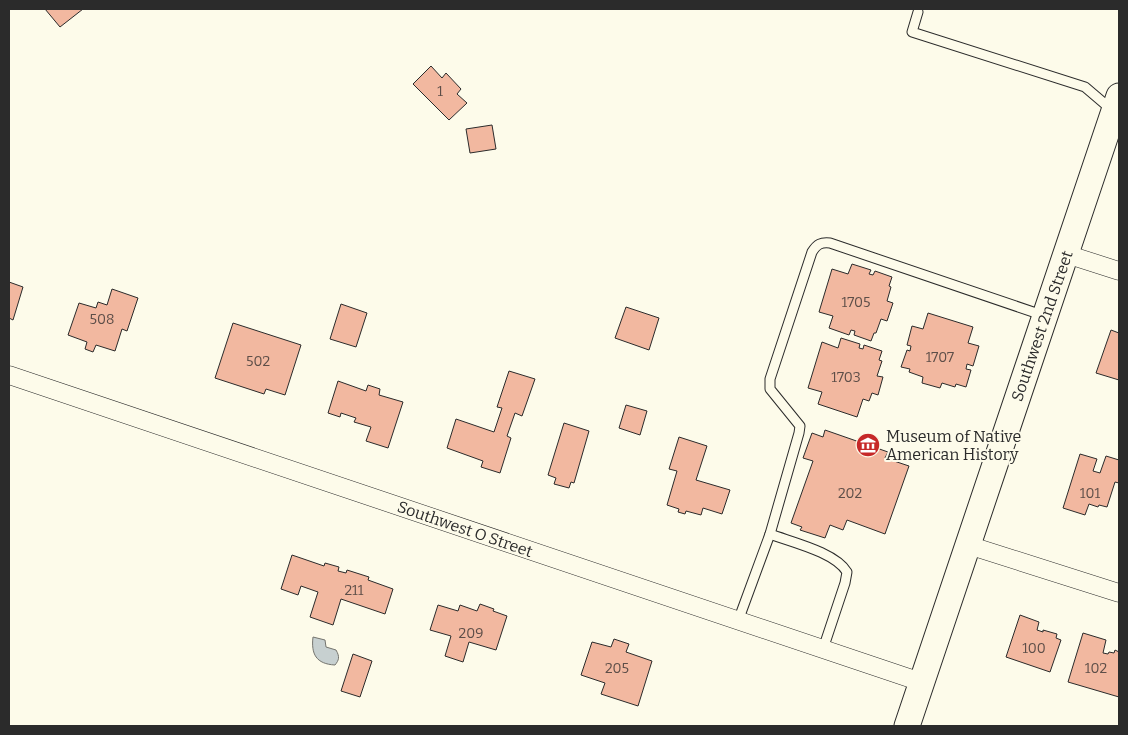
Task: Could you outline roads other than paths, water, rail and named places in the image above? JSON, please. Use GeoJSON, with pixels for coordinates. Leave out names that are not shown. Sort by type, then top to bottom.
{"type":"FeatureCollection","features":[{"type":"Feature","properties":{"kind":"main road","name":"Southwest 2nd Street"},"geometry":{"type":"LineString","coordinates":[[906,726],[1117,104]]}},
{"type":"Feature","properties":{"kind":"street"},"geometry":{"type":"LineString","coordinates":[[1066,254],[1119,271]]}},
{"type":"Feature","properties":{"kind":"street","name":"Southwest O Street"},"geometry":{"type":"LineString","coordinates":[[9,375],[921,682]]}},
{"type":"Feature","properties":{"kind":"street"},"geometry":{"type":"LineString","coordinates":[[968,545],[1119,593]]}},
{"type":"Feature","properties":{"kind":"lane"},"geometry":{"type":"LineString","coordinates":[[918,12],[912,32],[1085,87],[1117,104]]}},
{"type":"Feature","properties":{"kind":"lane"},"geometry":{"type":"LineString","coordinates":[[738,621],[770,534],[799,433],[800,426],[770,389],[770,379],[812,252],[816,246],[822,242],[830,242],[1045,316]]}},
{"type":"Feature","properties":{"kind":"lane"},"geometry":{"type":"LineString","coordinates":[[770,534],[834,559],[843,565],[847,572],[823,649]]}},
{"type":"Feature","properties":{"kind":"place","name":"Museum of Native American History"},"geometry":{"type":"Point","coordinates":[868,445]}}]}
